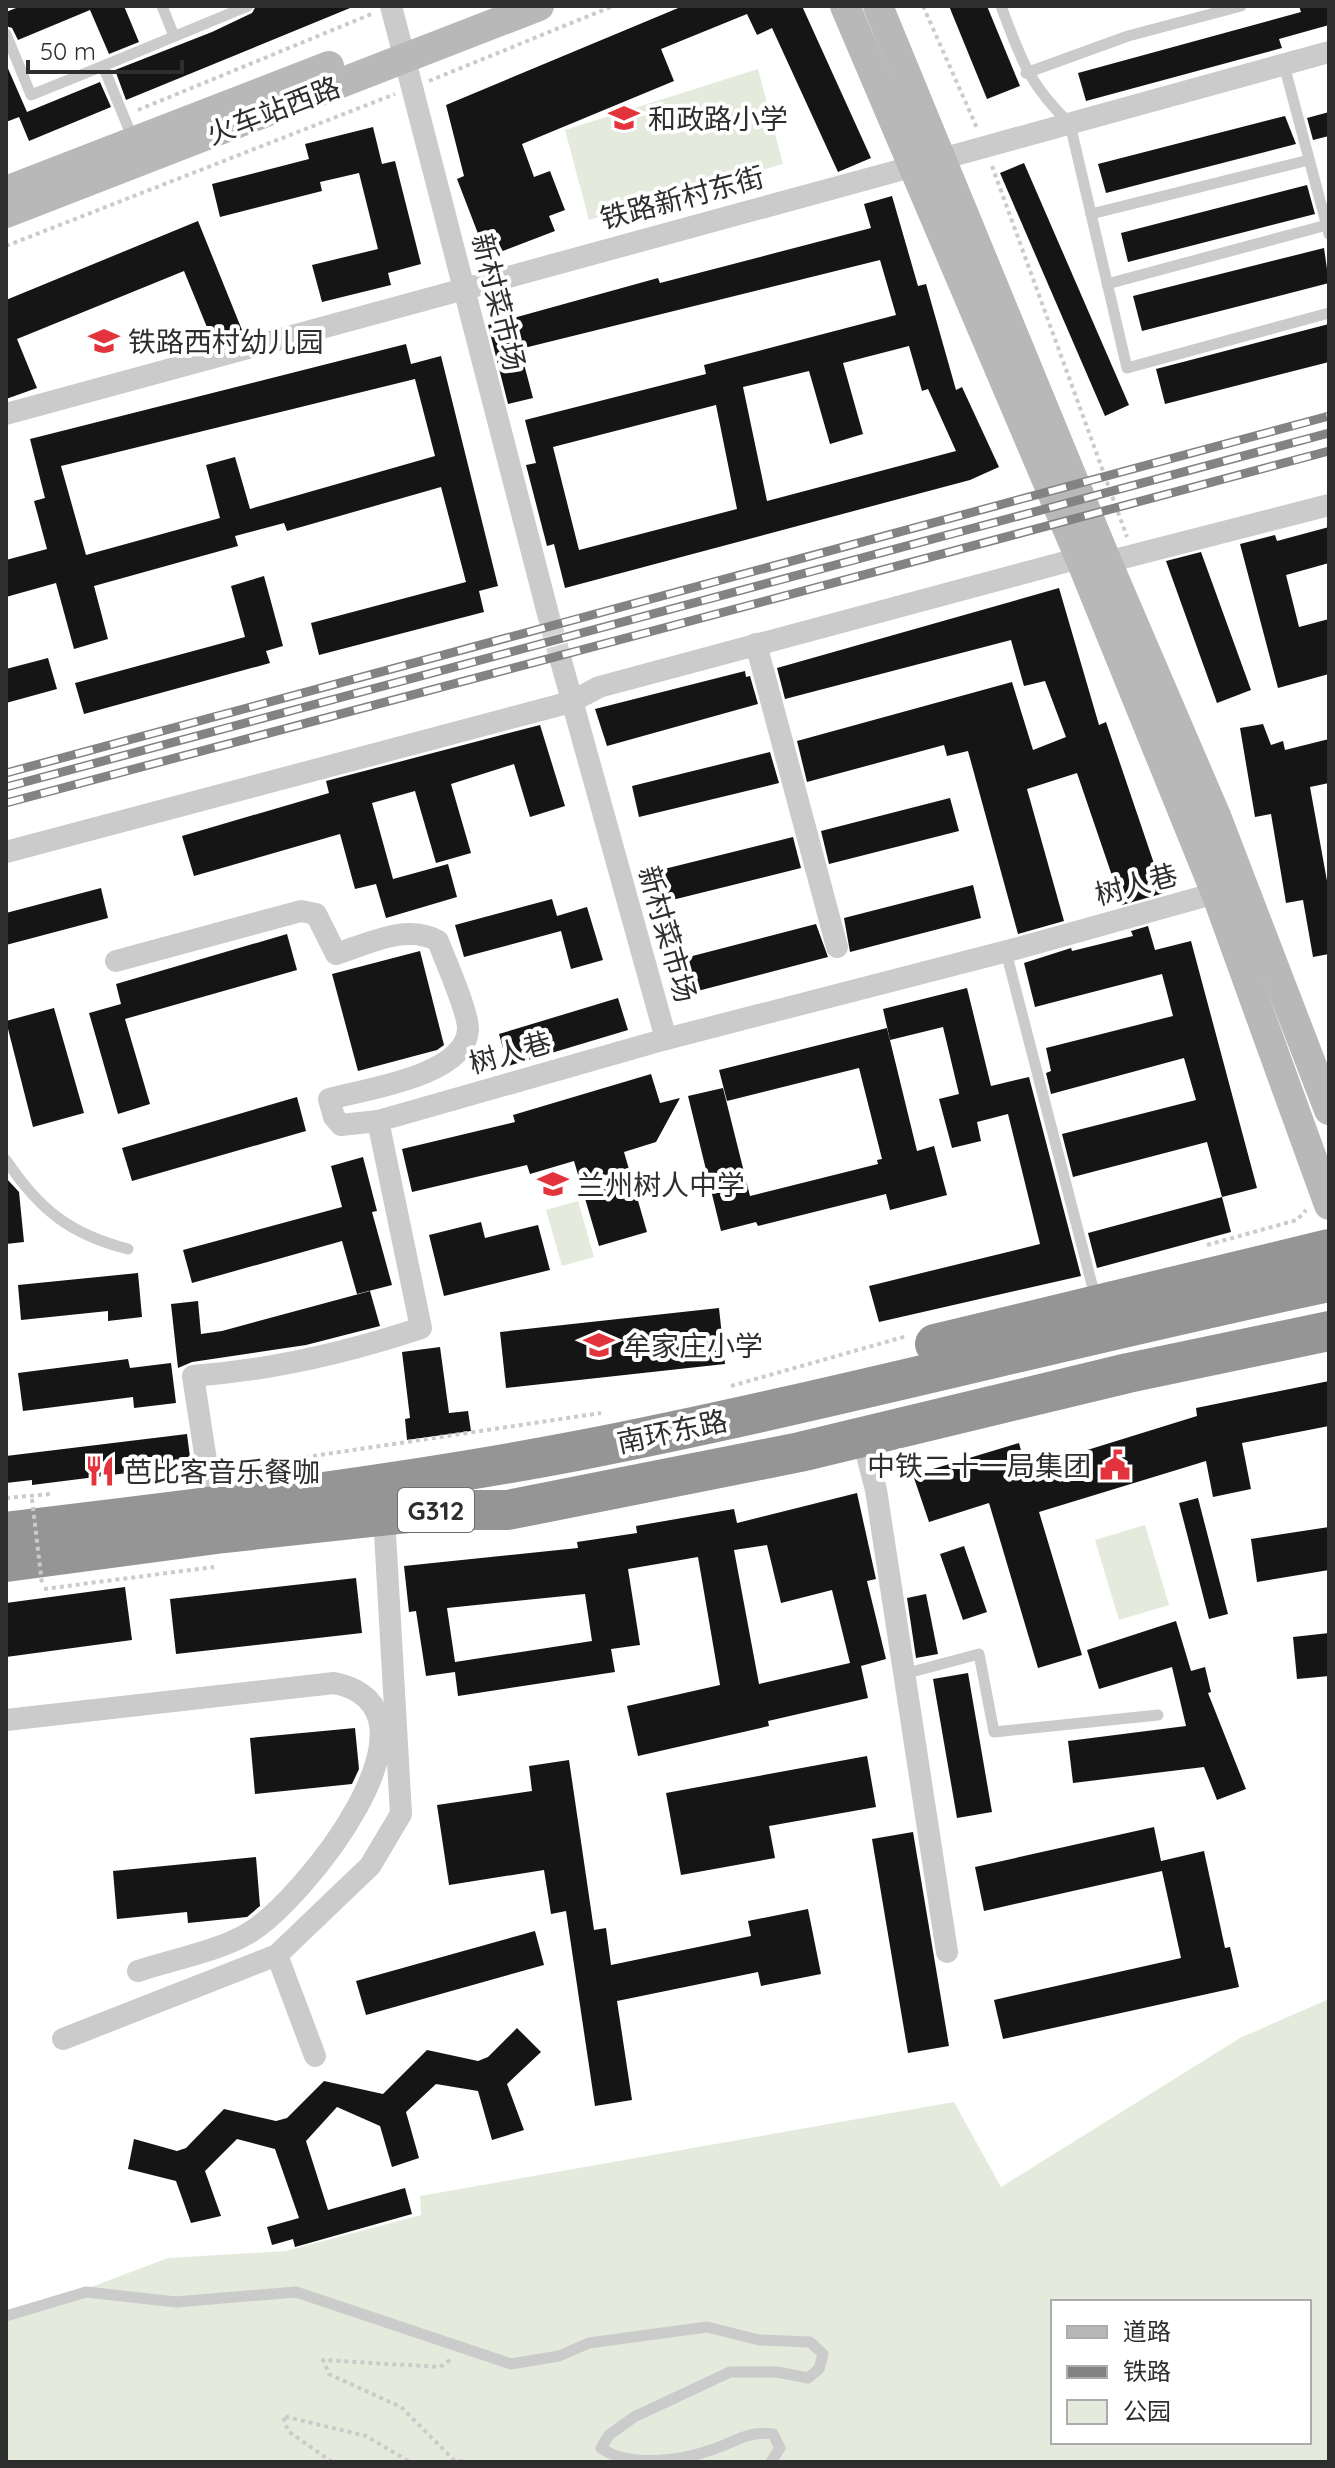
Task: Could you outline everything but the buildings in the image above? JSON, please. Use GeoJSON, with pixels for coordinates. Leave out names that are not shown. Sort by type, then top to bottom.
{"type":"FeatureCollection","features":[{"type":"Feature","properties":{"kind":"highway"},"geometry":{"type":"LineString","coordinates":[[448,1472],[544,1439],[750,1393],[1097,1304],[1329,1249]]}},
{"type":"Feature","properties":{"kind":"highway","name":"南环东路"},"geometry":{"type":"LineString","coordinates":[[435,1510],[716,1421],[1329,1282]]}},
{"type":"Feature","properties":{"kind":"highway","name":"南环东路"},"geometry":{"type":"LineString","coordinates":[[6,1532],[211,1489],[351,1490],[1329,1311]]}},
{"type":"Feature","properties":{"kind":"highway","name":"南环东路"},"geometry":{"type":"LineString","coordinates":[[6,1562],[435,1510],[508,1510],[694,1474],[1128,1373],[1329,1331]]}},
{"type":"Feature","properties":{"kind":"street","name":"火车站西路"},"geometry":{"type":"LineString","coordinates":[[6,213],[402,49],[484,6]]}},
{"type":"Feature","properties":{"kind":"street","name":"火车站西路"},"geometry":{"type":"LineString","coordinates":[[6,191],[128,128],[539,6]]}},
{"type":"Feature","properties":{"kind":"street"},"geometry":{"type":"LineString","coordinates":[[845,6],[928,163],[1107,558],[1216,816],[1329,1110]]}},
{"type":"Feature","properties":{"kind":"street"},"geometry":{"type":"LineString","coordinates":[[878,6],[928,163]]}},
{"type":"Feature","properties":{"kind":"street","name":"新村菜市场"},"geometry":{"type":"LineString","coordinates":[[383,9],[402,49],[413,87],[548,614]]}},
{"type":"Feature","properties":{"kind":"street","name":"铁路新村东街"},"geometry":{"type":"LineString","coordinates":[[6,414],[464,286],[928,163],[1329,52]]}},
{"type":"Feature","properties":{"kind":"street"},"geometry":{"type":"LineString","coordinates":[[6,852],[571,702],[599,687],[756,644],[1329,505]]}},
{"type":"Feature","properties":{"kind":"street"},"geometry":{"type":"LineString","coordinates":[[1107,558],[1319,1204]]}},
{"type":"Feature","properties":{"kind":"street"},"geometry":{"type":"LineString","coordinates":[[756,644],[837,947]]}},
{"type":"Feature","properties":{"kind":"street","name":"新村菜市场"},"geometry":{"type":"LineString","coordinates":[[561,661],[666,1039]]}},
{"type":"Feature","properties":{"kind":"street","name":"树人巷"},"geometry":{"type":"LineString","coordinates":[[116,961],[301,911],[316,914],[336,954],[406,933],[423,932],[438,941],[468,1027],[465,1044],[448,1062],[430,1072],[329,1099],[334,1117],[341,1125],[378,1121],[666,1039],[1006,952],[1216,893]]}},
{"type":"Feature","properties":{"kind":"street"},"geometry":{"type":"LineString","coordinates":[[211,1489],[193,1376],[298,1362],[359,1349],[421,1328],[378,1121]]}},
{"type":"Feature","properties":{"kind":"street"},"geometry":{"type":"LineString","coordinates":[[862,1436],[876,1490],[947,1952]]}},
{"type":"Feature","properties":{"kind":"street"},"geometry":{"type":"LineString","coordinates":[[63,2039],[277,1955],[370,1866],[401,1814],[388,1730],[384,1516]]}},
{"type":"Feature","properties":{"kind":"street"},"geometry":{"type":"LineString","coordinates":[[6,1720],[334,1683],[361,1693],[388,1730],[370,1785],[334,1845],[288,1901],[247,1934],[138,1971]]}},
{"type":"Feature","properties":{"kind":"street"},"geometry":{"type":"LineString","coordinates":[[277,1955],[315,2056]]}},
{"type":"Feature","properties":{"kind":"lane"},"geometry":{"type":"LineString","coordinates":[[162,6],[174,36]]}},
{"type":"Feature","properties":{"kind":"lane"},"geometry":{"type":"LineString","coordinates":[[6,34],[31,95],[248,6]]}},
{"type":"Feature","properties":{"kind":"lane"},"geometry":{"type":"LineString","coordinates":[[1001,6],[1026,73],[1041,96],[1070,124],[1127,368],[1329,313]]}},
{"type":"Feature","properties":{"kind":"lane"},"geometry":{"type":"LineString","coordinates":[[1026,73],[1128,36],[1241,6]]}},
{"type":"Feature","properties":{"kind":"lane"},"geometry":{"type":"LineString","coordinates":[[1107,284],[1328,230],[1284,65]]}},
{"type":"Feature","properties":{"kind":"lane"},"geometry":{"type":"LineString","coordinates":[[103,66],[128,128]]}},
{"type":"Feature","properties":{"kind":"lane"},"geometry":{"type":"LineString","coordinates":[[1091,214],[1309,160]]}},
{"type":"Feature","properties":{"kind":"lane"},"geometry":{"type":"LineString","coordinates":[[1006,952],[1097,1304]]}},
{"type":"Feature","properties":{"kind":"lane"},"geometry":{"type":"LineString","coordinates":[[6,1160],[30,1195],[70,1228],[128,1249]]}},
{"type":"Feature","properties":{"kind":"lane"},"geometry":{"type":"LineString","coordinates":[[904,1674],[979,1654],[994,1732],[1158,1715]]}},
{"type":"Feature","properties":{"kind":"lane"},"geometry":{"type":"LineString","coordinates":[[6,2316],[86,2292],[176,2302],[296,2292],[511,2364],[559,2356],[589,2343],[707,2327],[759,2340],[810,2342],[823,2354],[819,2369],[808,2378],[777,2372],[730,2372],[620,2425],[601,2448],[613,2458],[647,2461],[714,2449],[758,2431],[773,2434],[780,2448],[771,2462]]}},
{"type":"Feature","properties":{"kind":"path"},"geometry":{"type":"LineString","coordinates":[[6,246],[613,6]]}},
{"type":"Feature","properties":{"kind":"path"},"geometry":{"type":"LineString","coordinates":[[923,6],[985,147],[1107,558]]}},
{"type":"Feature","properties":{"kind":"path"},"geometry":{"type":"LineString","coordinates":[[128,128],[383,9]]}},
{"type":"Feature","properties":{"kind":"path"},"geometry":{"type":"LineString","coordinates":[[1203,1247],[1297,1220],[1319,1204]]}},
{"type":"Feature","properties":{"kind":"path"},"geometry":{"type":"LineString","coordinates":[[716,1421],[916,1334]]}},
{"type":"Feature","properties":{"kind":"path"},"geometry":{"type":"LineString","coordinates":[[132,1484],[211,1489],[605,1412]]}},
{"type":"Feature","properties":{"kind":"path"},"geometry":{"type":"LineString","coordinates":[[6,1498],[59,1493]]}},
{"type":"Feature","properties":{"kind":"path"},"geometry":{"type":"LineString","coordinates":[[32,1499],[42,1584]]}},
{"type":"Feature","properties":{"kind":"path"},"geometry":{"type":"LineString","coordinates":[[465,2349],[440,2367],[323,2360],[329,2374],[401,2407],[454,2460],[468,2462]]}},
{"type":"Feature","properties":{"kind":"path"},"geometry":{"type":"LineString","coordinates":[[332,2462],[288,2431],[283,2416],[366,2436],[410,2462]]}},
{"type":"Feature","properties":{"kind":"green space"},"geometry":{"type":"Polygon","coordinates":[[[758,69],[783,164],[589,220],[565,130],[758,69]]]}},
{"type":"Feature","properties":{"kind":"green space"},"geometry":{"type":"Polygon","coordinates":[[[578,1201],[594,1257],[562,1266],[546,1210],[578,1201]]]}},
{"type":"Feature","properties":{"kind":"green space"},"geometry":{"type":"Polygon","coordinates":[[[1145,1525],[1169,1605],[1119,1620],[1095,1540],[1145,1525]]]}},
{"type":"Feature","properties":{"kind":"green space"},"geometry":{"type":"Polygon","coordinates":[[[1329,1999],[1329,2462],[6,2462],[6,2319],[168,2258],[286,2251],[421,2215],[420,2196],[954,2102],[1001,2187],[1240,2038],[1329,1999]]]}},
{"type":"Feature","properties":{"kind":"tunnel"},"geometry":{"type":"LineString","coordinates":[[548,614],[561,661]]}},
{"type":"Feature","properties":{"kind":"railway"},"geometry":{"type":"LineString","coordinates":[[6,773],[1329,416]]}},
{"type":"Feature","properties":{"kind":"railway"},"geometry":{"type":"LineString","coordinates":[[6,787],[1329,433]]}},
{"type":"Feature","properties":{"kind":"railway"},"geometry":{"type":"LineString","coordinates":[[6,803],[1329,451]]}},
{"type":"Feature","properties":{"kind":"place","name":"和政路小学"},"geometry":{"type":"Point","coordinates":[624,118]}},
{"type":"Feature","properties":{"kind":"place","name":"铁路西村幼儿园"},"geometry":{"type":"Point","coordinates":[104,341]}},
{"type":"Feature","properties":{"kind":"place","name":"兰州树人中学"},"geometry":{"type":"Point","coordinates":[553,1184]}},
{"type":"Feature","properties":{"kind":"place","name":"牟家庄小学"},"geometry":{"type":"Point","coordinates":[599,1345]}},
{"type":"Feature","properties":{"kind":"place","name":"中铁二十一局集团"},"geometry":{"type":"Point","coordinates":[1115,1465]}},
{"type":"Feature","properties":{"kind":"place","name":"芭比客音乐餐咖"},"geometry":{"type":"Point","coordinates":[100,1471]}}]}
